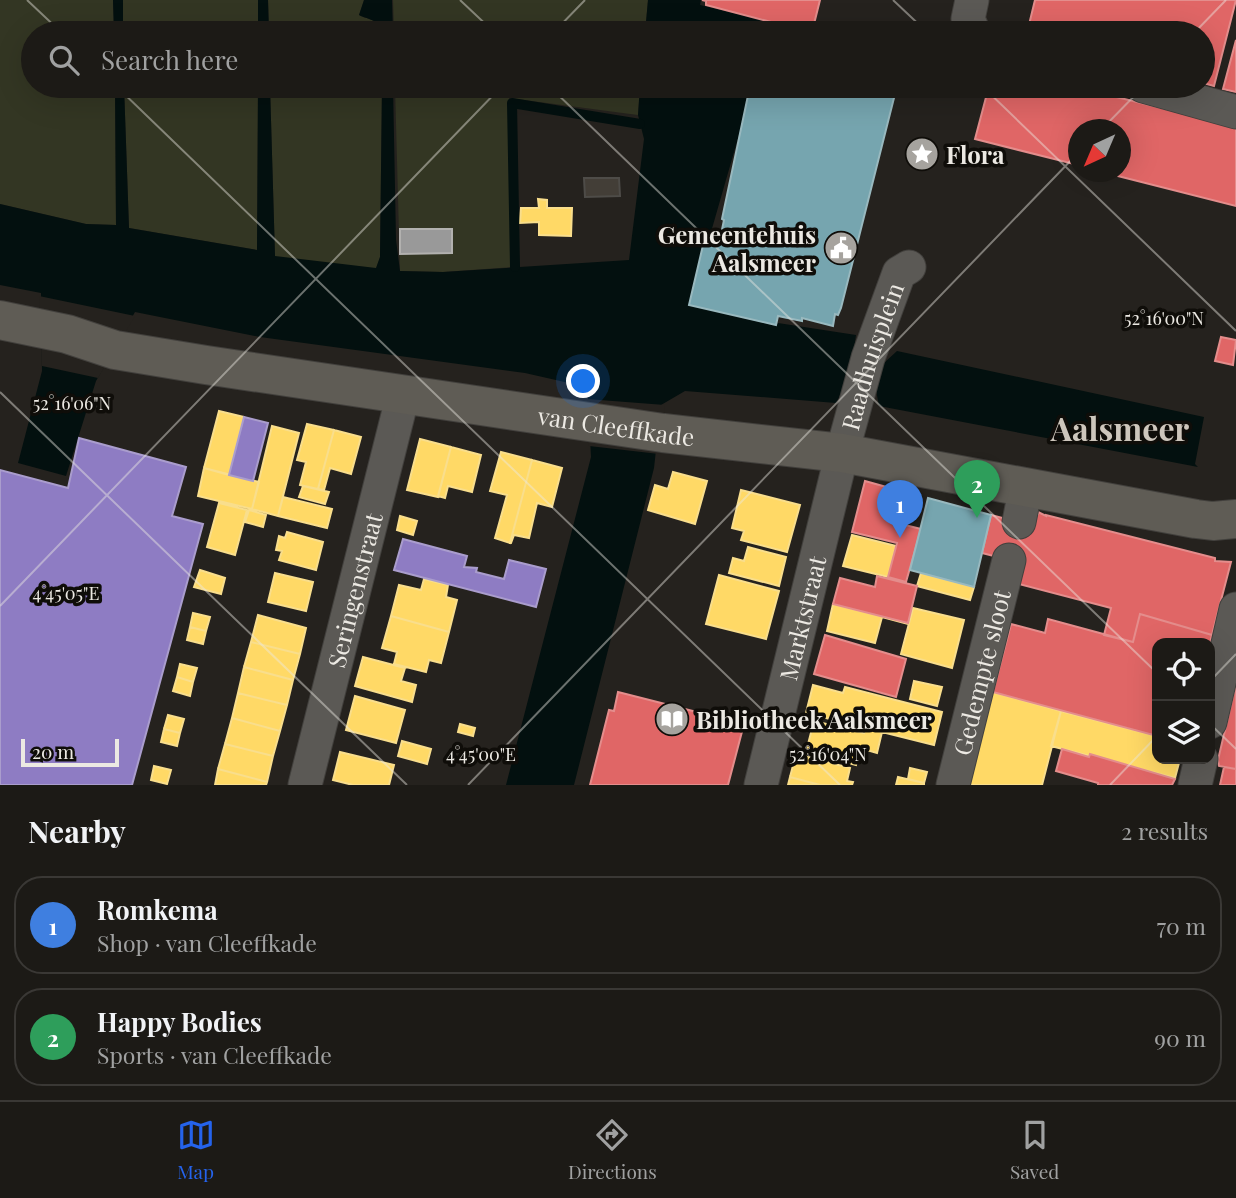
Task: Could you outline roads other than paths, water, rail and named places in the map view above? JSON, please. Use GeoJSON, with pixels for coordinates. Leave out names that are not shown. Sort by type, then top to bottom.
{"type":"FeatureCollection","features":[{"type":"Feature","properties":{"kind":"main road","name":"van Cleeffkade"},"geometry":{"type":"LineString","coordinates":[[0,320],[67,334],[115,350],[663,433],[842,453],[1023,504],[1235,522]]}},
{"type":"Feature","properties":{"kind":"street"},"geometry":{"type":"LineString","coordinates":[[969,21],[972,0]]}},
{"type":"Feature","properties":{"kind":"street"},"geometry":{"type":"LineString","coordinates":[[1186,98],[1236,112]]}},
{"type":"Feature","properties":{"kind":"street","name":"Raadhuisplein"},"geometry":{"type":"LineString","coordinates":[[842,453],[865,373],[899,273],[909,267]]}},
{"type":"Feature","properties":{"kind":"street","name":"Seringenstraat"},"geometry":{"type":"LineString","coordinates":[[305,785],[403,395]]}},
{"type":"Feature","properties":{"kind":"street","name":"Marktstraat"},"geometry":{"type":"LineString","coordinates":[[761,785],[842,453]]}},
{"type":"Feature","properties":{"kind":"street","name":"Gedempte sloot"},"geometry":{"type":"LineString","coordinates":[[953,785],[1009,560]]}},
{"type":"Feature","properties":{"kind":"street"},"geometry":{"type":"LineString","coordinates":[[1215,701],[1236,609]]}},
{"type":"Feature","properties":{"kind":"street"},"geometry":{"type":"LineString","coordinates":[[1195,785],[1200,764]]}},
{"type":"Feature","properties":{"kind":"waterway"},"geometry":{"type":"LineString","coordinates":[[515,267],[512,103],[640,124]]}},
{"type":"Feature","properties":{"kind":"place","name":"Flora"},"geometry":{"type":"Point","coordinates":[922,154]}},
{"type":"Feature","properties":{"kind":"place","name":"Gemeentehuis Aalsmeer"},"geometry":{"type":"Point","coordinates":[841,248]}},
{"type":"Feature","properties":{"kind":"place","name":"Happy Bodies"},"geometry":{"type":"Point","coordinates":[977,518]}},
{"type":"Feature","properties":{"kind":"place","name":"Romkema"},"geometry":{"type":"Point","coordinates":[900,538]}},
{"type":"Feature","properties":{"kind":"place","name":"Bibliotheek Aalsmeer"},"geometry":{"type":"Point","coordinates":[672,719]}},
{"type":"Feature","properties":{"kind":"district","name":"Aalsmeer"},"geometry":{"type":"Point","coordinates":[1120,427]}}]}
